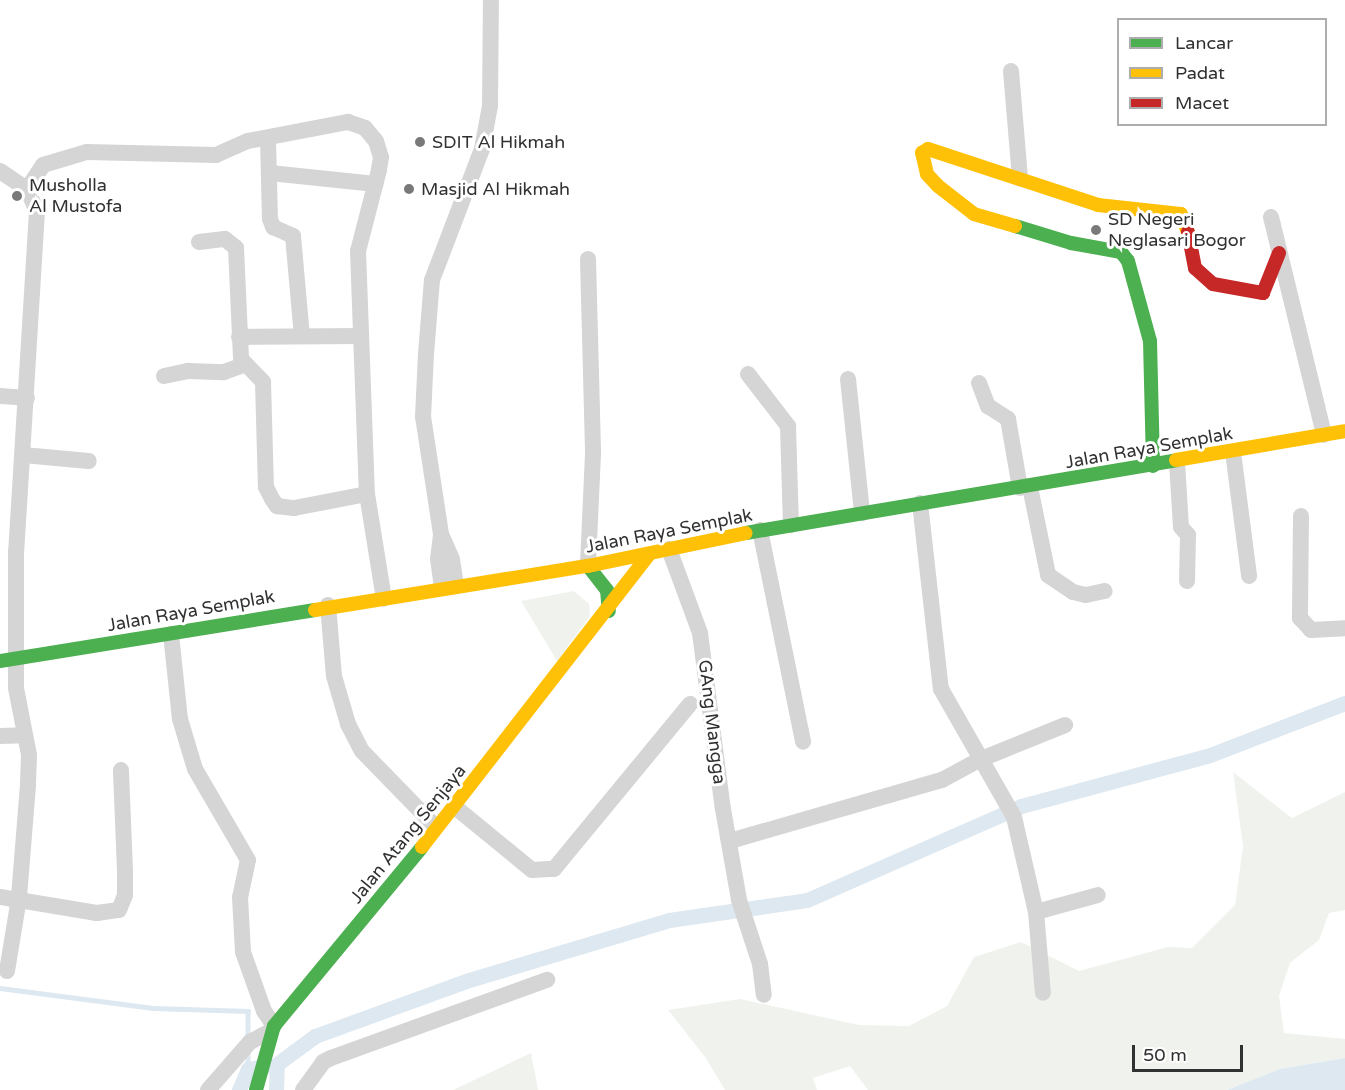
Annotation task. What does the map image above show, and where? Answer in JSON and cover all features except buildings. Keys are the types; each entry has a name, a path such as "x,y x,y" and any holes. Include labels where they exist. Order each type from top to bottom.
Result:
{"main road":[{"path":"1153,466 1150,341 1128,261 1121,252 1071,243 974,214 938,186 927,174 921,156 928,149 1098,205 1180,214 1189,232 1195,267 1213,284 1263,293 1279,254"},
{"name":"Jalan Raya Semplak","path":"7,660 171,634 328,605 384,599 449,586 588,566 791,525 1025,488 1345,431"},
{"name":"Jalan Atang Senjaya","path":"257,1088 264,1053 273,1029 436,827 455,807 609,611 650,554"},
{"path":"588,566 607,590 609,611"}],"street":[{"path":"449,586 452,559 441,534 423,417 432,280 482,149 489,106 491,0"},
{"path":"1011,71 1020,179"},
{"path":"27,189 43,165 87,152 140,150 216,155 248,141 348,122 365,128 380,147 375,184 358,251 367,494 384,599"},
{"path":"268,139 273,227 293,236 302,336"},
{"path":"0,171 27,189 37,211 23,455 8,550 7,660 24,735 28,785 19,898 7,971"},
{"path":"270,173 375,184"},
{"path":"1271,216 1324,435"},
{"path":"199,242 225,239 236,248 239,337 243,365 263,382 267,487 277,506 294,508 367,494"},
{"path":"588,259 593,454 588,566"},
{"path":"239,337 360,336"},
{"path":"164,376 188,371 224,372 243,365"},
{"path":"748,374 788,426 791,525"},
{"path":"848,379 862,513"},
{"path":"979,383 988,406 1008,419 1048,575 1072,592 1086,595 1105,591"},
{"path":"0,396 27,398"},
{"path":"1233,452 1249,576"},
{"path":"23,455 89,461"},
{"path":"1177,462 1180,527 1188,535 1187,581"},
{"path":"920,503 941,689 1009,812 1036,912 1043,993"},
{"path":"1301,516 1300,618 1311,630 1345,628"},
{"path":"760,531 803,742"},
{"name":"GAng Mangga","path":"669,549 700,633 723,809 739,900 760,964 764,995"},
{"path":"328,605 334,676 348,724 362,751 436,827"},
{"path":"171,634 180,718 195,769 248,860 240,897 243,952 264,1011 273,1029 250,1042 208,1090"},
{"path":"455,807 532,870 554,869 690,704"},
{"path":"730,841 942,780 979,760 1065,725"},
{"path":"0,736 24,735"},
{"path":"0,897 19,898 104,914 115,912 122,906 121,770"},
{"path":"1036,912 1098,895"},
{"path":"303,1090 323,1062 331,1058 548,980"}],"shaded area":[{"path":"574,591 589,604 590,616 557,661 521,601"},
{"path":"1233,772 1292,818 1345,792 1345,910 1329,913 1319,940 1290,963 1279,996 1284,1033 1345,1039 1345,1058 1280,1069 1227,1090 868,1090 850,1066 813,1078 817,1090 725,1090 705,1057 668,1010 740,999 859,1025 909,1026 947,1006 974,957 1021,942 1079,971 1168,947 1192,948 1235,905 1243,846"},
{"path":"531,1053 538,1090 453,1090"},
{"path":"1345,1058 1345,1090 1227,1090 1280,1069"}],"waterway":[{"path":"276,1090 277,1064 315,1036 469,980 669,920 807,900 1021,806 1210,755 1345,703"},
{"path":"0,988 153,1008 248,1011 248,1039"},
{"path":"248,1050 248,1069"},
{"path":"239,1090 248,1069 268,1065"}],"traffic: fast":[{"path":"1015,226 1071,243 1121,252 1128,261 1150,341 1153,466"},
{"path":"746,533 1176,460"},
{"path":"588,566 607,590 609,611"},
{"path":"0,661 315,610"},
{"path":"256,1090 274,1026 422,847"}],"traffic: slow":[{"path":"1015,226 974,214 938,186 927,174 922,153 928,149 1098,205 1181,214 1188,232"},
{"path":"1176,460 1345,431"},
{"path":"315,610 588,566 746,533"},
{"path":"422,847 649,554"}],"traffic: jam":[{"path":"1188,232 1195,268 1213,284 1263,293 1279,253"}],"place":[{"name":"SDIT Al Hikmah","path":"420,142"},
{"name":"Masjid Al Hikmah","path":"409,189"},
{"name":"Musholla Al Mustofa","path":"17,196"},
{"name":"SD Negeri Neglasari Bogor","path":"1096,230"}]}
